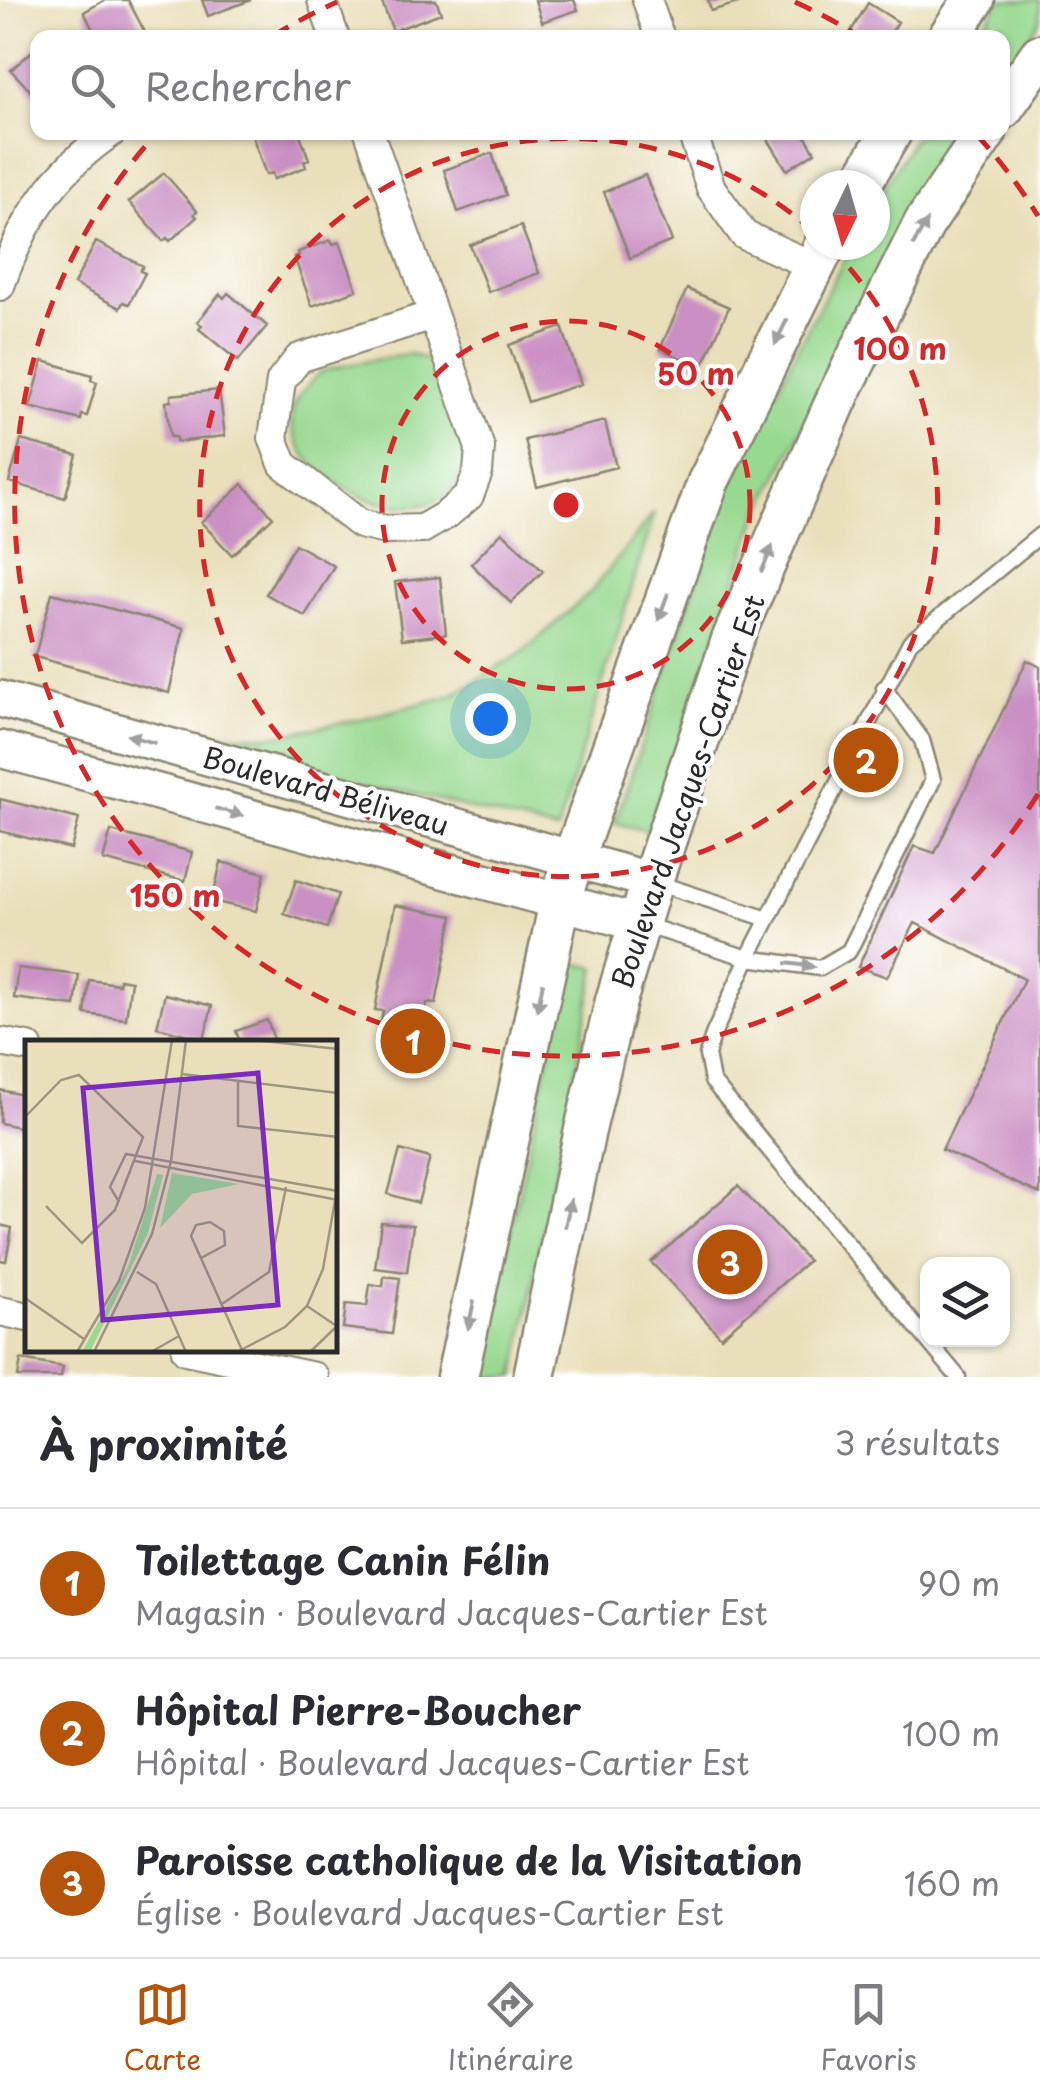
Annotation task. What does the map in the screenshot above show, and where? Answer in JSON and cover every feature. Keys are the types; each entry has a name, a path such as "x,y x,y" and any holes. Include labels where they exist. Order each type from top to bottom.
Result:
{"main road":[{"path":"953,30 974,0"},
{"path":"1010,97 1040,55"},
{"path":"868,170 885,140"},
{"name":"Boulevard Jacques-Cartier Est","path":"534,1377 585,1130 638,923 732,640 840,392 924,224 981,140"},
{"path":"457,1377 572,859 708,482 817,260"}],"street":[{"path":"322,0 328,30"},
{"path":"647,0 657,30"},
{"path":"0,286 40,199 81,154 101,140"},
{"path":"371,140 433,315 480,448 478,472 469,496 422,529 386,530 360,524 284,464 273,438 281,381 299,358 433,315"},
{"path":"695,140 711,188 744,235 800,250"},
{"name":"Boulevard Béliveau","path":"0,699 652,881"},
{"name":"Boulevard Béliveau","path":"0,749 638,923"},
{"path":"0,1042 25,1047"},
{"path":"0,1311 25,1315"},
{"path":"195,1352 314,1377"}],"lane":[{"path":"958,1377 712,1081 707,1056 748,958 910,642 1040,535"},
{"path":"638,923 748,958 820,968 849,951 932,780 922,740 884,688"},
{"path":"652,881 768,919"}],"green space":[{"path":"1000,0 1040,0 1040,20 1010,65 1010,30 981,30"},
{"path":"913,140 962,140 890,259 890,178"},
{"path":"844,260 890,260 865,301 756,521 648,831 615,823 727,491"},
{"path":"410,354 438,363 468,449 455,486 428,504 394,505 357,494 324,474 301,448 292,419 304,390 320,373"},
{"path":"655,512 557,831 171,733 273,736 450,696 522,653 590,593"},
{"path":"569,962 596,968 515,1377 479,1377"}],"building":[{"path":"105,0 128,0 144,30 93,30 84,12"},
{"path":"202,0 251,0 208,16"},
{"path":"381,0 436,0 441,13 393,30"},
{"path":"535,0 574,0 578,10 542,22"},
{"path":"708,0 744,0 745,1 711,11"},
{"path":"868,3 898,22 893,30 852,30"},
{"path":"30,53 30,90 11,70"},
{"path":"254,140 302,140 309,159 304,161 306,167 274,179 272,173 266,175"},
{"path":"768,140 808,140 815,152 787,170"},
{"path":"492,153 506,195 458,212 444,170"},
{"path":"164,173 197,211 197,217 170,241 163,241 129,202"},
{"path":"645,175 672,241 630,258 604,192"},
{"path":"521,226 539,273 488,292 470,245"},
{"path":"331,240 333,244 340,242 357,290 312,306 294,257"},
{"path":"96,242 143,266 140,271 145,273 129,304 123,302 120,308 74,284"},
{"path":"687,289 729,307 702,367 660,349"},
{"path":"228,293 267,326 238,361 199,329 202,325 197,322 220,294 224,298"},
{"path":"562,327 581,384 528,402 509,345"},
{"path":"43,361 92,375 91,380 97,382 87,416 82,415 81,420 30,407"},
{"path":"219,390 225,436 176,442 176,437 170,437 166,402 171,401 171,395"},
{"path":"605,421 616,467 537,487 525,440"},
{"path":"21,440 77,455 65,498 9,482"},
{"path":"243,484 273,517 232,555 201,522"},
{"path":"502,532 543,571 511,603 471,564"},
{"path":"295,544 334,566 305,616 266,594"},
{"path":"440,577 446,634 402,639 395,582"},
{"path":"52,593 184,628 169,693 32,656"},
{"path":"1027,660 1040,667 1040,1194 942,1150 1024,979 915,923 887,977 858,967 914,846 935,853"},
{"path":"0,799 79,819 71,849 0,831"},
{"path":"111,831 192,852 185,881 103,860"},
{"path":"221,862 265,873 256,911 212,901"},
{"path":"296,880 338,894 327,928 284,914"},
{"path":"395,905 453,916 436,1004 427,1003 422,1029 430,1030 425,1058 376,1048 383,1011 375,1010"},
{"path":"18,968 79,975 75,1006 14,998"},
{"path":"119,979 131,981 126,1019 85,1014 89,980 119,984"},
{"path":"165,994 212,1006 204,1039 157,1027"},
{"path":"267,1020 274,1040 239,1040 236,1031"},
{"path":"0,1090 25,1095 25,1128 0,1123"},
{"path":"400,1150 430,1158 418,1203 388,1194"},
{"path":"738,1186 808,1261 721,1337 651,1262"},
{"path":"381,1222 413,1225 407,1272 375,1268"},
{"path":"0,1225 12,1228 6,1261 0,1260"},
{"path":"384,1276 400,1278 392,1334 343,1328 346,1304 367,1306 370,1284 383,1286"},
{"path":"21,1360 63,1367 61,1377 18,1377"}],"place":[{"name":"Hôpital Pierre-Boucher","path":"866,760"},
{"name":"Toilettage Canin Félin","path":"413,1041"},
{"name":"Paroisse catholique de la Visitation","path":"730,1262"}]}
